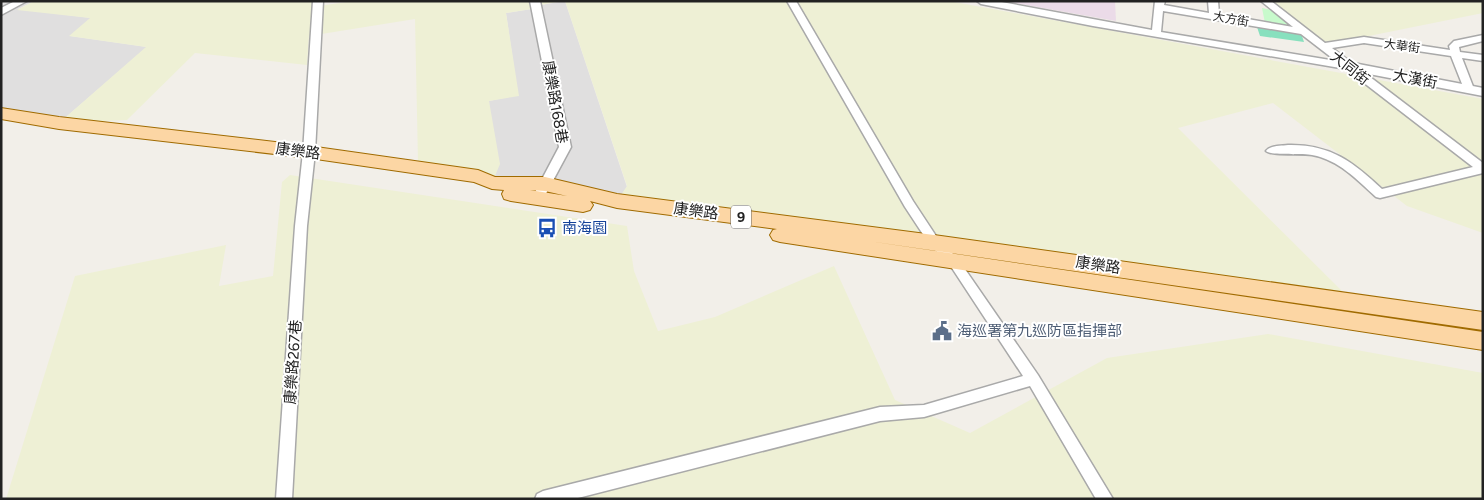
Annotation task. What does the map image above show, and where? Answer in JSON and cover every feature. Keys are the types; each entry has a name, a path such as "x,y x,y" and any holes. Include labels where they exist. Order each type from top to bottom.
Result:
{"main road":[{"name":"康樂路","path":"1,113 59,123 542,191 934,242 1372,314 1483,341"},
{"name":"康樂路","path":"1,122 308,158"},
{"name":"康樂路","path":"542,191 954,262 1372,314 1483,321"}],"street":[{"path":"1,12 23,1"},
{"name":"康樂路267巷","path":"284,499 301,226 308,158 318,1"},
{"name":"康樂路168巷","path":"535,1 566,147 542,191"},
{"path":"791,1 909,204 934,242 954,262 1033,379 1105,499"},
{"path":"981,1 1156,34 1348,66"},
{"path":"1213,1 1214,16"},
{"name":"大同街","path":"1265,1 1483,169"},
{"path":"1156,34 1160,4"},
{"name":"大方街","path":"1160,4 1214,16 1302,31"},
{"path":"1476,90 1455,53 1454,46 1457,43 1483,38"},
{"name":"大華街","path":"1322,46 1364,40 1483,58"},
{"name":"大漢街","path":"1348,66 1476,90"},
{"path":"1272,151 1286,148 1312,150 1347,165 1380,194 1483,169"},
{"path":"543,499 880,414 924,411 1033,379"}],"shaded area":[{"path":"1,1 34,1 18,9 91,18 70,36 147,47 59,123 1,113"},
{"path":"565,1 627,187 617,201 492,183 489,101 518,95 506,13"},
{"path":"1003,1 1115,1 1116,21"}],"green space":[{"path":"34,1 312,1 312,7 353,1 561,1 541,5 538,8 506,13 519,96 489,101 500,164 492,183 418,162 415,19 309,36 307,65 195,53 127,120 59,123 146,47 69,36 90,18 17,10"},
{"path":"565,1 949,1 1483,99 1483,233 1407,206 1273,103 1178,128 1345,294 617,201 627,186"},
{"path":"1269,1 1483,1 1483,13 1324,45"},
{"path":"1262,8 1272,10 1294,28 1265,23"},
{"path":"1257,27 1301,33 1304,42 1260,36"},
{"path":"290,175 627,226 634,271 658,331 715,317 834,266 895,400 970,433 1107,358 1268,334 1483,373 1483,499 6,499 75,276 226,245 219,286 273,276 282,182"}],"place":[{"name":"南海園","path":"547,228"},
{"name":"海巡署第九巡防區指揮部","path":"942,331"}]}
